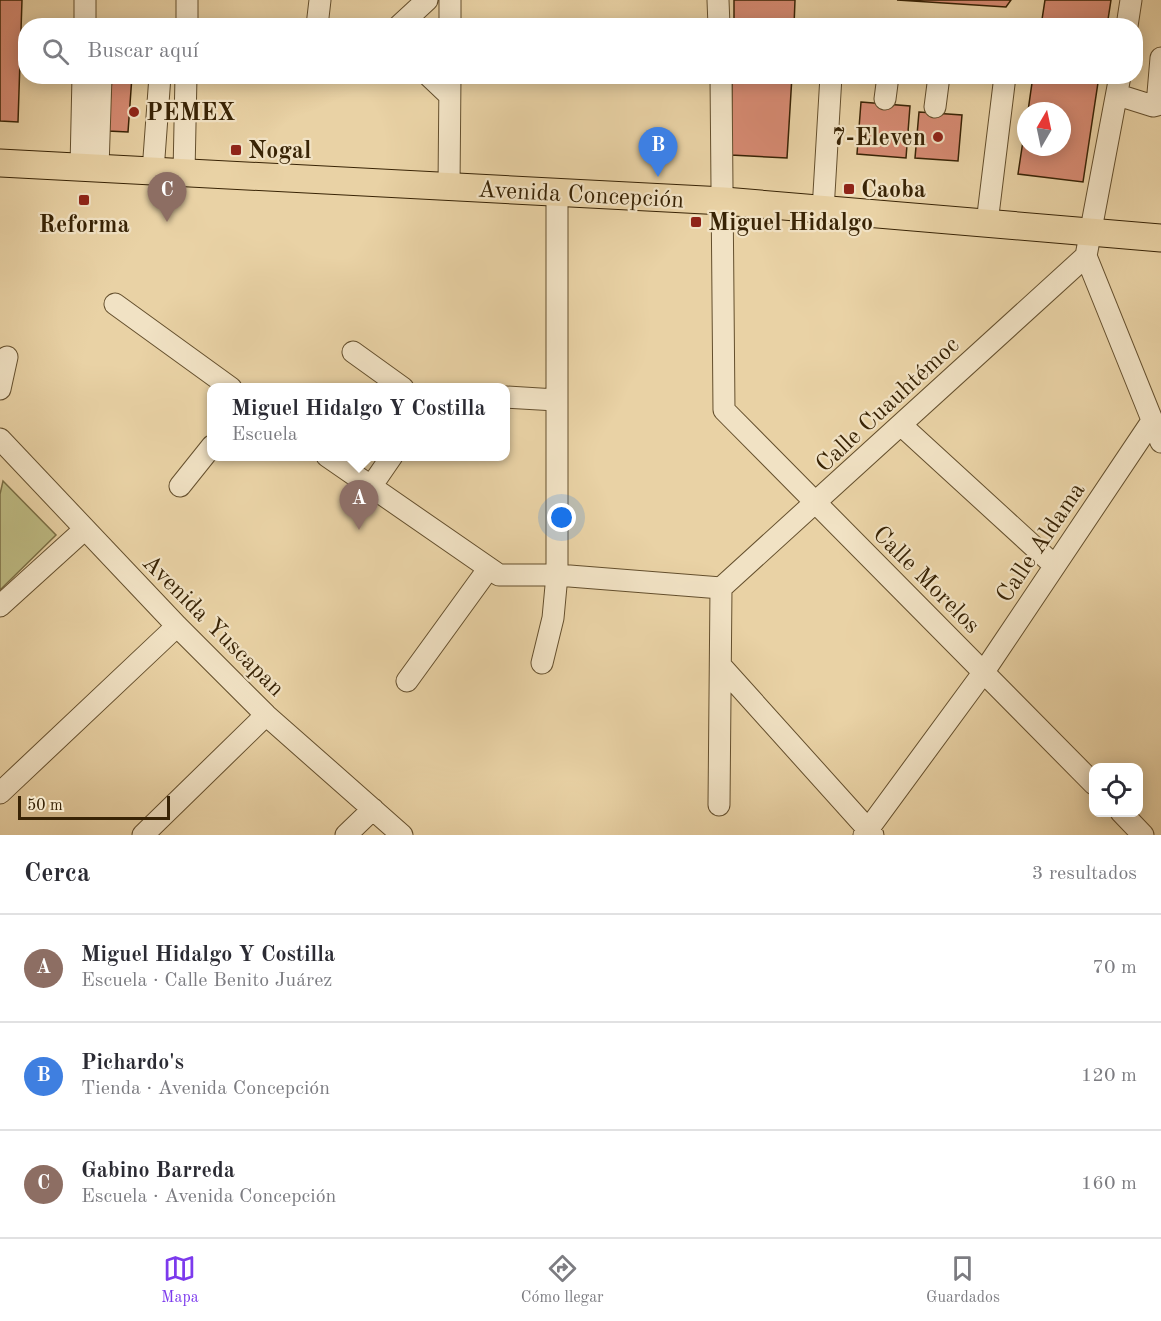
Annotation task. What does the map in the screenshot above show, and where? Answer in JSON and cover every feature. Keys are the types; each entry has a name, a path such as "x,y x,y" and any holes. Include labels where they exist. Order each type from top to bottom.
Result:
{"main road":[{"name":"Avenida Concepción","path":"0,163 724,201 987,223 1089,245 1161,238"}],"street":[{"path":"85,0 85,18"},
{"path":"187,0 187,18"},
{"path":"318,18 320,0"},
{"path":"408,18 427,0"},
{"path":"450,0 450,18"},
{"path":"718,0 719,18"},
{"path":"1128,18 1131,0"},
{"path":"1161,58 1157,105 1153,106 1119,86 1089,245 1161,442"},
{"path":"84,84 90,167"},
{"path":"90,167 99,84"},
{"path":"153,171 159,84"},
{"path":"184,172 186,84"},
{"path":"721,84 724,201"},
{"path":"823,210 831,84"},
{"path":"885,99 887,84"},
{"path":"935,107 938,84"},
{"path":"987,223 1004,84"},
{"path":"449,86 449,187"},
{"path":"542,663 553,618 556,575 557,193"},
{"name":"Calle Morelos","path":"724,201 724,410 1089,779"},
{"name":"Calle Cuauhtémoc","path":"721,588 817,504 1089,245"},
{"path":"115,304 225,383"},
{"path":"352,352 397,383"},
{"path":"0,389 8,357"},
{"path":"510,397 556,400"},
{"name":"Calle Aldama","path":"868,833 983,673 1152,421"},
{"path":"901,425 1055,566"},
{"name":"Avenida Yuscapan","path":"0,439 177,626 266,715 399,834"},
{"path":"180,486 207,453"},
{"path":"334,461 500,575 556,575 721,588 719,805"},
{"path":"370,488 389,461"},
{"path":"0,606 85,529"},
{"path":"407,681 489,568"},
{"path":"0,793 177,626"},
{"path":"721,666 868,833"},
{"path":"143,835 266,715"},
{"path":"346,835 373,809"},
{"path":"1125,817 1143,835"}],"shaded area":[{"path":"3,481 56,535 0,590 0,494"}],"building":[{"path":"0,0 22,0 21,18 18,18 18,122 0,121"},
{"path":"734,0 795,0 794,18 734,18"},
{"path":"897,0 1011,0 1006,7"},
{"path":"1045,0 1111,0 1108,18 1042,18"},
{"path":"111,84 131,84 128,132 108,131"},
{"path":"732,84 792,84 787,158 731,155"},
{"path":"1032,84 1098,84 1083,182 1018,174 1021,156 1071,156 1071,102 1029,102"},
{"path":"861,102 910,106 906,158 857,154"},
{"name":"7-Eleven","path":"919,112 962,115 958,161 915,158"}],"place":[{"name":"PEMEX","path":"134,112"},
{"name":"7-Eleven","path":"938,137"},
{"name":"Nogal","path":"236,150"},
{"name":"Pichardo's","path":"658,177"},
{"name":"Caoba","path":"849,189"},
{"name":"Reforma","path":"84,200"},
{"name":"Gabino Barreda","path":"167,222"},
{"name":"Miguel Hidalgo","path":"696,222"},
{"name":"Miguel Hidalgo Y Costilla","path":"359,530"}]}
